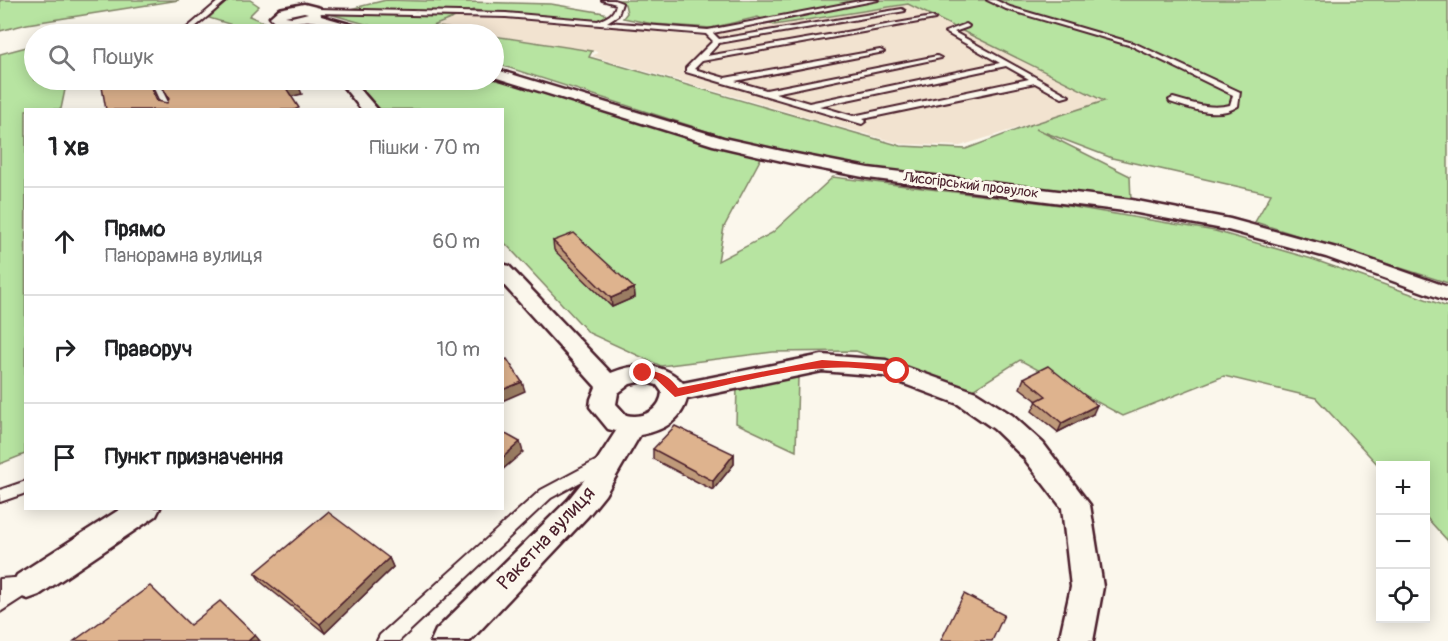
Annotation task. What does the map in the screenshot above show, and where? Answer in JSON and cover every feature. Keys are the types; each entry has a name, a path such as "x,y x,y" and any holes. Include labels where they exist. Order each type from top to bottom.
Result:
{"street":[{"path":"275,0 291,15 318,24"},
{"path":"291,15 304,8 310,23"},
{"name":"Лисогірський провулок","path":"504,76 719,142 791,159 868,173 1132,206 1230,225 1333,253 1448,294"},
{"path":"353,90 368,108"},
{"path":"505,278 610,385"},
{"path":"675,393 822,363 886,368 967,398 1003,422 1033,450 1076,505 1087,587 1076,641"},
{"path":"651,374 666,380 675,393 675,401 665,416 633,426 614,420 607,414 602,399 610,385 625,376 651,374"},
{"name":"Ракетна вулиця","path":"448,641 579,508 633,426"},
{"path":"14,586 143,510"}],"lane":[{"path":"195,24 224,0"},
{"path":"599,23 619,11 619,3 605,0"},
{"path":"310,23 506,15 708,32 874,0"},
{"path":"990,0 1008,8 1134,45 1237,94 1234,106 1223,110 1201,109 1173,99"},
{"path":"902,10 717,41 689,70 857,120 1037,80"},
{"path":"700,59 932,19"},
{"path":"966,26 948,32 1065,96"},
{"path":"708,32 717,41"},
{"path":"725,81 880,52"},
{"path":"765,93 937,58"},
{"path":"808,106 1007,64"},
{"path":"159,90 167,108"},
{"path":"386,641 546,494 614,457"},
{"path":"0,496 24,488"},
{"path":"0,604 14,586"}],"shaded area":[{"path":"908,4 1105,101 960,146 901,144 592,56 599,52 504,37 504,24 441,24 460,16 497,19 511,17 699,36"}],"green space":[{"path":"0,0 179,0 24,24 0,31"},
{"path":"228,0 250,0 259,6 249,16 268,24 229,24 209,18"},
{"path":"386,0 551,4 604,13 614,26 473,10 438,24 365,24 330,14"},
{"path":"612,0 1448,0 1448,283 1255,222 1271,194 1112,158 1036,129 1130,176 1131,201 869,169 741,142 504,66 504,38 592,51 589,57 901,146 966,149 1104,101 908,4 774,25 758,17 711,28 653,24 623,18 627,13 625,4"},
{"path":"24,48 24,90 65,90 61,108 24,108 24,454 0,464 0,54"},
{"path":"504,79 761,158 724,227 718,261 772,233 833,177 1068,206 1215,231 1312,259 1448,307 1448,541 1430,521 1430,461 1376,463 1316,398 1224,376 1123,416 1020,360 968,393 856,351 773,352 661,366 589,333 504,242 504,108 379,108 361,90 504,90"},
{"path":"798,377 796,451 736,423 737,387"}],"building":[{"path":"103,90 152,90 157,101 167,103 169,99 164,90 287,90 299,108 106,108"},
{"path":"574,233 634,288 611,298 553,241"},
{"path":"507,359 522,382 504,389 504,360"},
{"path":"1048,366 1097,405 1062,423 1036,401 1046,396 1024,378"},
{"path":"675,426 734,454 713,481 653,449"},
{"path":"504,433 520,442 504,456"},
{"path":"328,512 389,558 320,624 255,573"},
{"path":"150,586 190,625 220,601 255,635 248,641 74,641"},
{"path":"964,594 1004,615 992,641 941,640"}],"route":[{"path":"643,373 666,380 675,393 822,363 886,368 897,371"}]}
